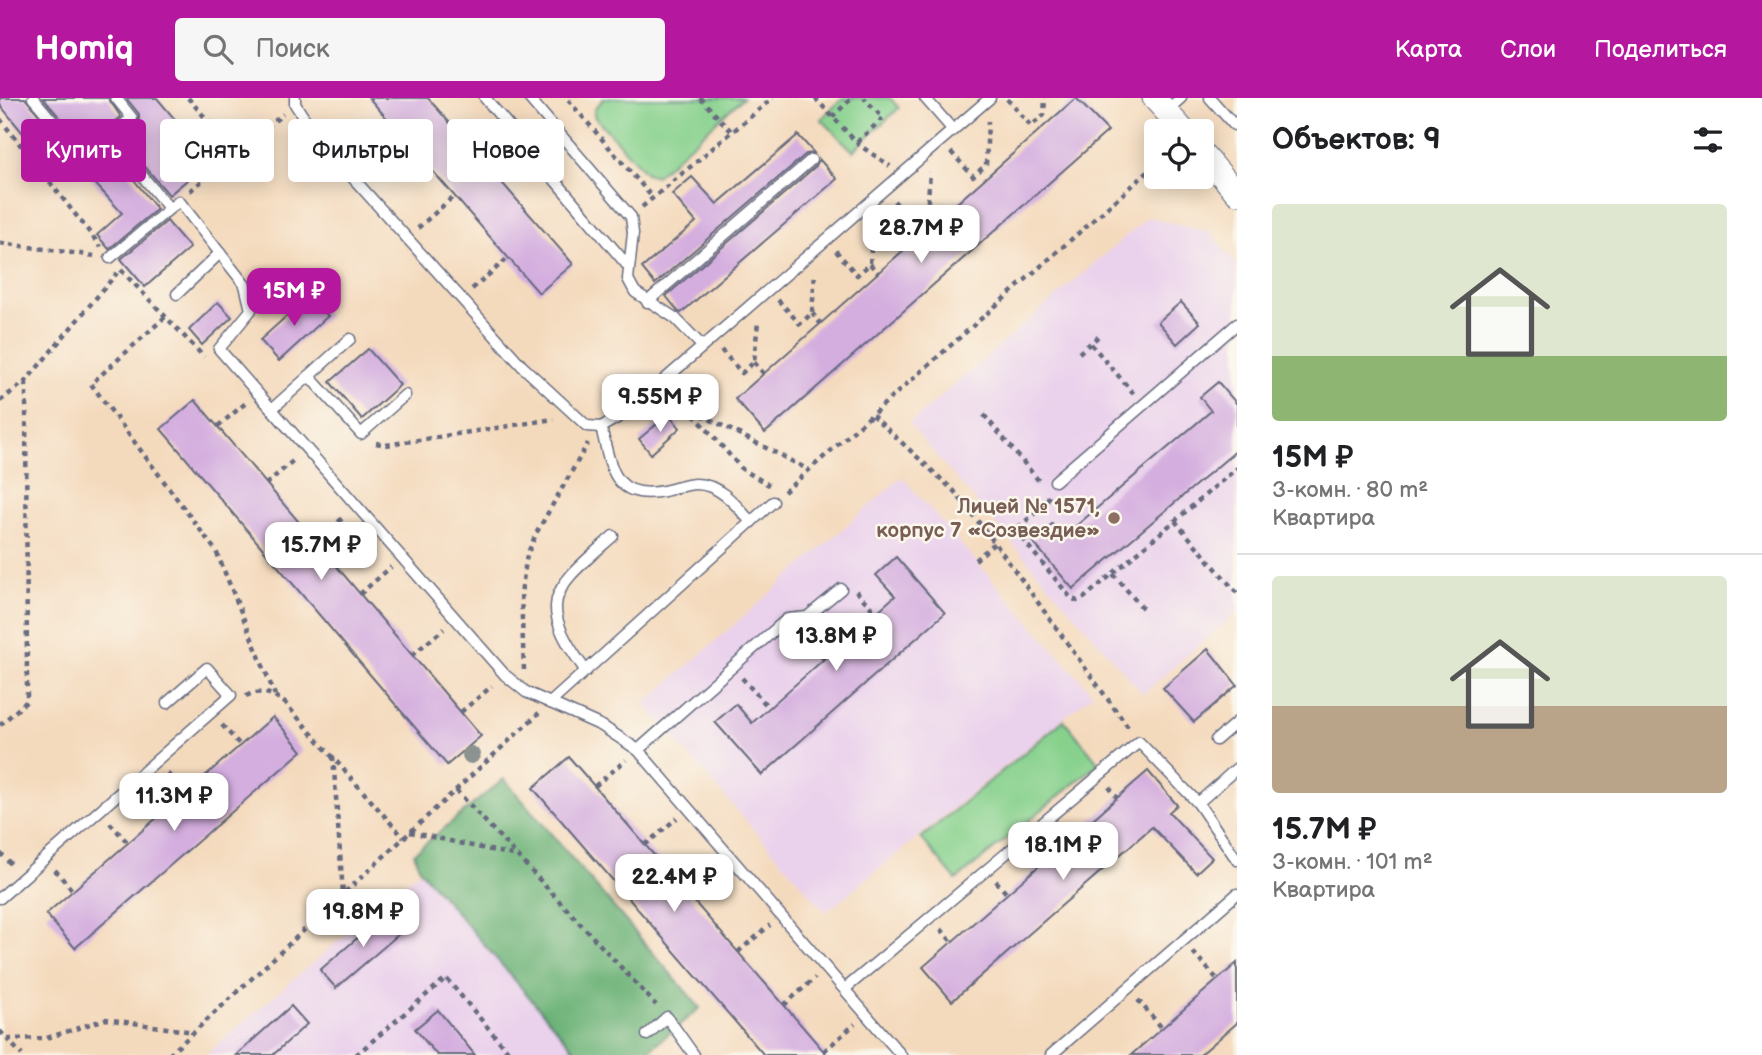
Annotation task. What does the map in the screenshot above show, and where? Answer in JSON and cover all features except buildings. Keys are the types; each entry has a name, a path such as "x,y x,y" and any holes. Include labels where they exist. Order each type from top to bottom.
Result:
{"street":[{"path":"1167,102 1177,119"},
{"path":"1214,167 1237,193"}],"lane":[{"path":"33,98 51,119"},
{"path":"116,98 131,119"},
{"path":"485,98 628,266"},
{"path":"529,98 631,217 633,233 628,279 647,302 675,318 707,343"},
{"path":"925,98 953,130"},
{"path":"357,182 523,367 587,426 601,427 626,413 990,98"},
{"path":"1210,98 1234,125 1237,122"},
{"path":"295,101 306,119"},
{"path":"647,302 811,160"},
{"path":"146,175 220,253 245,285 251,310 219,349 505,675 526,692 602,726 638,750 690,807 901,1055"},
{"path":"110,258 174,205"},
{"path":"177,294 220,253"},
{"path":"1055,481 1237,324"},
{"path":"272,409 350,340"},
{"path":"309,376 361,434 405,395"},
{"path":"601,427 611,466 621,486 643,495 696,484 726,494 751,522"},
{"path":"550,703 774,502"},
{"path":"586,671 568,648 555,618 555,596 567,577 613,536"},
{"path":"638,750 786,619 807,617 841,589"},
{"path":"0,898 230,695 207,668 167,703"},
{"path":"1216,740 1237,722"},
{"path":"846,988 1139,742 1198,803 1237,860"},
{"path":"1198,803 1237,768"},
{"path":"1051,1055 1237,894"},
{"path":"647,1035 667,1017 694,1055"}],"path":[{"path":"188,98 206,119"},
{"path":"700,98 732,132"},
{"path":"631,217 773,98"},
{"path":"815,98 857,142 902,174"},
{"path":"832,117 852,98"},
{"path":"857,142 883,118 864,98"},
{"path":"937,144 973,176 985,165 990,98"},
{"path":"1006,98 1031,126 1044,115"},
{"path":"1045,98 1044,115 1049,122"},
{"path":"568,100 653,198"},
{"path":"273,119 295,101"},
{"path":"0,119 110,258 203,357 219,349"},
{"path":"879,194 914,225 927,214 937,144"},
{"path":"985,165 992,172"},
{"path":"774,502 1144,175"},
{"path":"174,205 200,182"},
{"path":"821,244 857,275 870,264 879,194"},
{"path":"407,237 454,196"},
{"path":"927,214 934,223"},
{"path":"0,243 110,258"},
{"path":"764,293 800,324 812,313 821,244"},
{"path":"461,298 508,258"},
{"path":"870,264 878,273"},
{"path":"0,401 26,381 120,269"},
{"path":"707,343 742,373 754,362 764,293"},
{"path":"812,313 821,324"},
{"path":"165,317 91,384 216,551 275,695 404,838"},
{"path":"1079,354 1100,335"},
{"path":"1091,344 1143,405"},
{"path":"754,362 764,374"},
{"path":"663,380 742,469 761,483 786,491"},
{"path":"0,725 27,701 26,381"},
{"path":"218,426 257,393"},
{"path":"689,409 809,470"},
{"path":"872,415 954,491 995,543 1139,742"},
{"path":"984,415 1050,493"},
{"path":"361,434 370,442 386,445 575,416"},
{"path":"526,692 521,593 527,555 584,450 601,427"},
{"path":"266,484 307,450"},
{"path":"1055,481 1045,505 1015,530 1071,598 1077,601 1113,574 1237,468"},
{"path":"315,541 356,506"},
{"path":"1175,521 1237,593"},
{"path":"975,560 995,543"},
{"path":"360,594 402,557"},
{"path":"1113,574 1145,611"},
{"path":"412,655 456,619"},
{"path":"786,619 824,659"},
{"path":"733,667 769,708"},
{"path":"461,712 505,675"},
{"path":"230,695 246,696 257,691 275,695"},
{"path":"169,1055 550,703"},
{"path":"211,712 240,745"},
{"path":"595,786 638,750"},
{"path":"332,756 344,895"},
{"path":"156,761 185,793"},
{"path":"456,790 667,1017"},
{"path":"645,845 690,807"},
{"path":"99,811 128,843"},
{"path":"410,832 518,856"},
{"path":"45,859 73,891"},
{"path":"694,901 738,864"},
{"path":"738,952 782,915"},
{"path":"1184,941 1218,980"},
{"path":"784,1005 827,968"},
{"path":"356,1055 446,978 511,1055"},
{"path":"1128,989 1162,1028"},
{"path":"824,1051 866,1014"},
{"path":"7,1039 47,1038 106,1018 194,1032"},
{"path":"0,1031 22,1055"}],"shaded area":[{"name":"Лицей № 1571, корпус 7 «Созвездие»","path":"1148,217 1209,232 1237,265 1237,612 1143,694 909,424"},
{"path":"902,477 1093,694 826,912 644,704"},
{"path":"420,870 579,1055 206,1055"}],"green space":[{"path":"604,98 743,98 656,176 646,173 594,116 594,110"},
{"path":"843,98 890,98 899,108 853,151 821,119"},
{"path":"1064,720 1099,763 956,880 921,838"},
{"path":"504,779 700,1008 643,1055 579,1055 420,870 414,853"}],"place":[{"name":"Лицей № 1571, корпус 7 «Созвездие»","path":"1114,518"}]}
